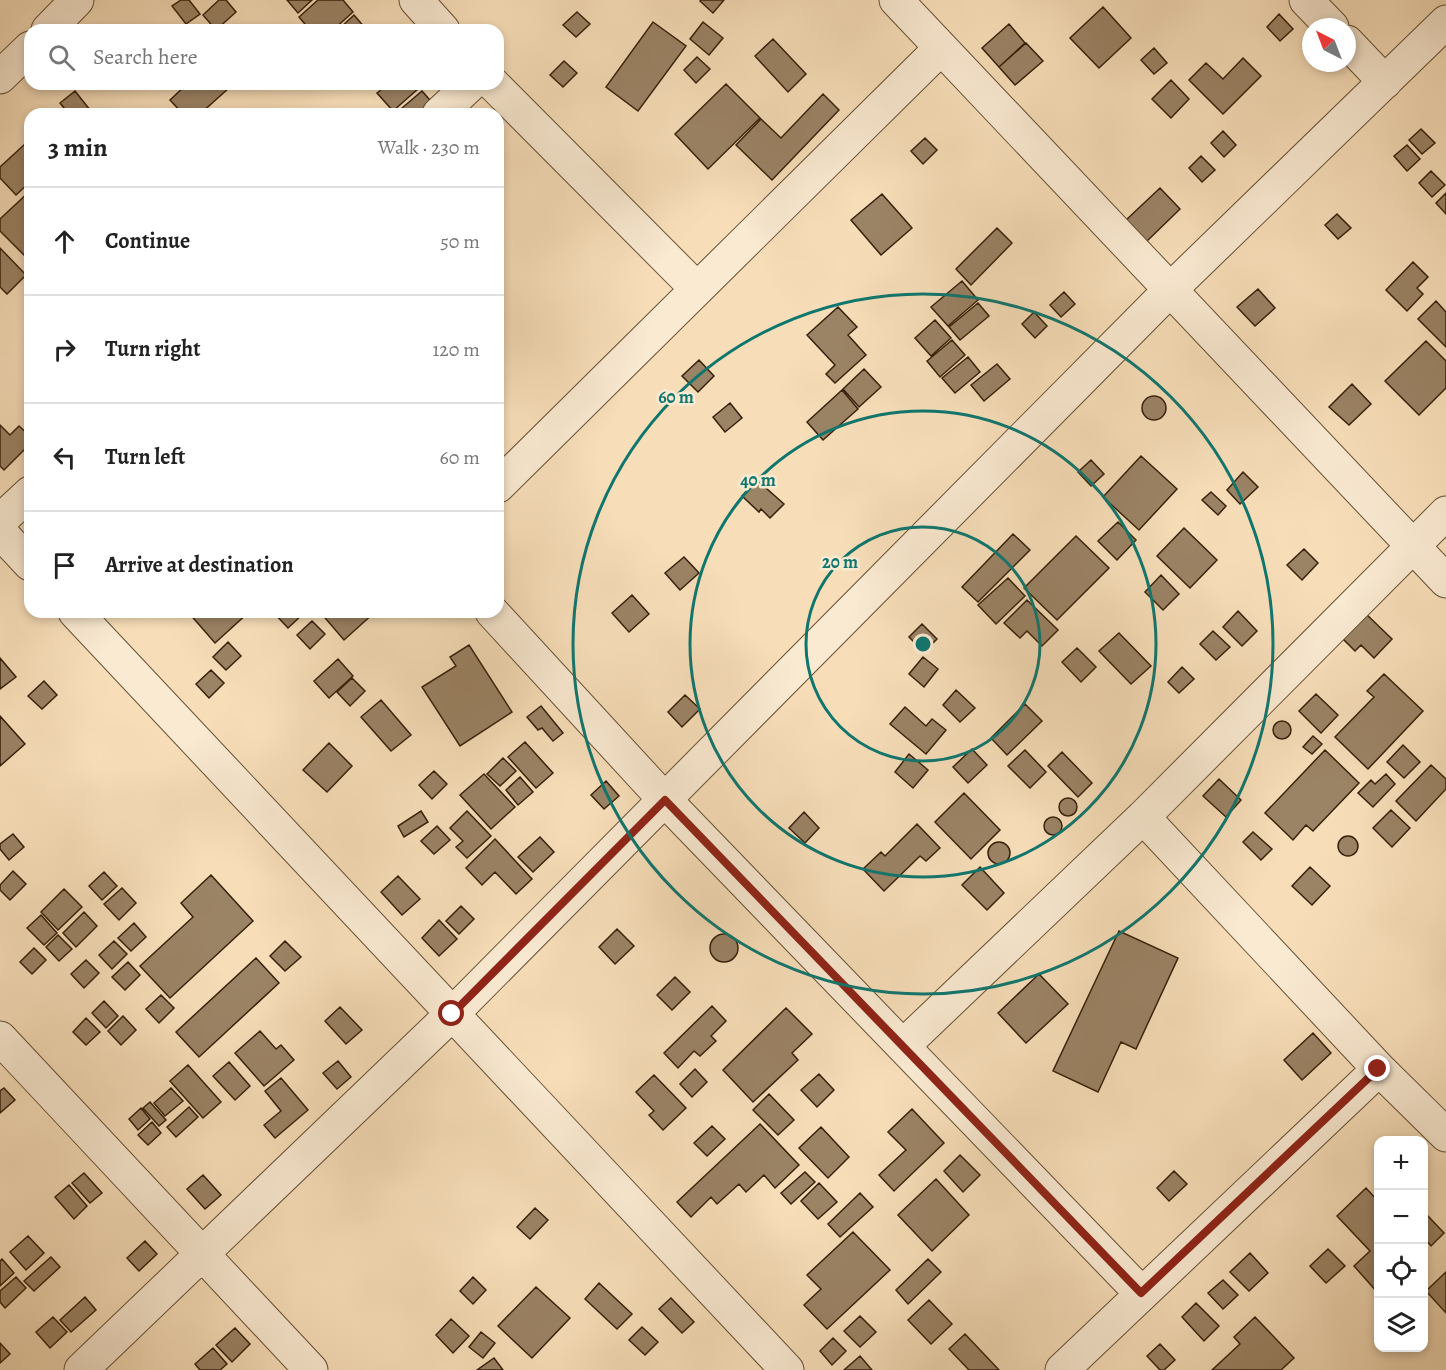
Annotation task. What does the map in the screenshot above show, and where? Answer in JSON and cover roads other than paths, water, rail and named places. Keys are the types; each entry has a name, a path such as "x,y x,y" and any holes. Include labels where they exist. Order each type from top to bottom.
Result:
{"street":[{"path":"54,24 77,0"},
{"path":"416,0 438,24"},
{"path":"896,0 1446,581"},
{"path":"1306,0 1323,18"},
{"path":"81,1370 452,1014 1170,290 1446,22"},
{"path":"504,480 941,48"},
{"path":"1356,51 1385,82"},
{"path":"0,77 24,54"},
{"path":"445,108 465,90"},
{"path":"499,90 697,289"},
{"path":"0,521 24,499"},
{"path":"904,1045 1143,817 1446,513"},
{"path":"0,532 24,558"},
{"path":"81,618 787,1370"},
{"path":"498,618 665,800 1141,1293"},
{"path":"1143,817 1378,1069 1446,1135"},
{"path":"0,1038 311,1370"},
{"path":"1062,1370 1378,1069"}]}
